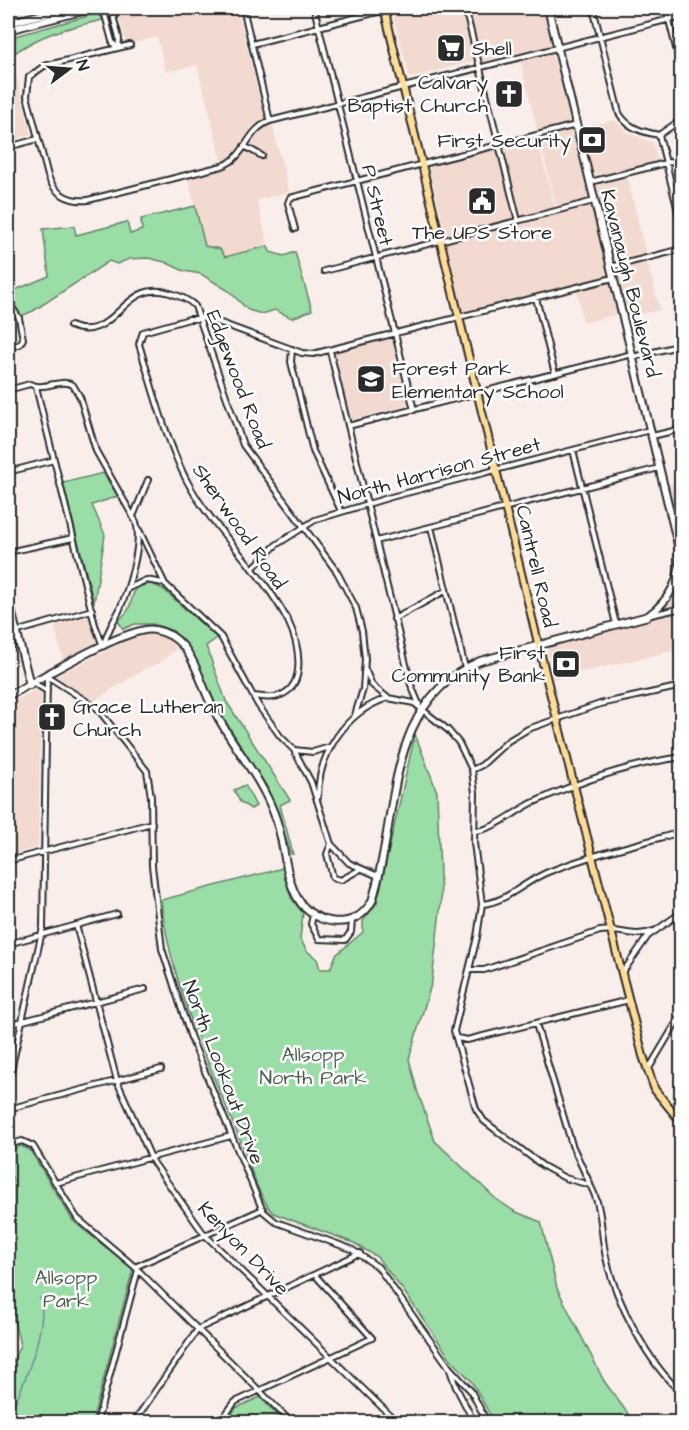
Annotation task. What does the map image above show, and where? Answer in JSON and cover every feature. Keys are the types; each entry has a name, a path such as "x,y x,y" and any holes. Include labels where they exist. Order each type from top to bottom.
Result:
{"main road":[{"name":"Cantrell Road","path":"384,9 538,645 647,1071 661,1099 681,1123"}],"street":[{"path":"47,13 53,8"},
{"path":"8,23 68,8"},
{"path":"8,30 93,8 105,15 112,41 117,48"},
{"path":"115,8 112,15 120,43 117,48"},
{"path":"243,8 270,121"},
{"name":"P Street","path":"314,8 414,410"},
{"path":"252,44 393,8"},
{"path":"465,8 518,221"},
{"name":"Kavanaugh Boulevard","path":"548,8 681,559 672,591 648,616"},
{"path":"593,8 622,118 638,130 659,135 681,119"},
{"path":"666,8 681,72"},
{"path":"130,45 44,66 32,73 26,92 38,139 52,185 64,196 79,200 222,166 235,160 256,127 270,121 681,16"},
{"path":"295,229 288,202 290,198 576,125"},
{"path":"659,135 681,227"},
{"path":"8,147 38,139"},
{"path":"244,146 262,156"},
{"path":"590,182 681,159"},
{"path":"324,271 594,201"},
{"path":"611,267 681,249"},
{"path":"200,318 219,321 309,354 330,351 614,278"},
{"name":"Edgewood Road","path":"70,326 82,329 106,323 135,296 150,290 189,301 200,318 243,445 337,572 353,602 362,631 365,669 355,715"},
{"path":"536,298 555,374"},
{"path":"8,348 22,342 18,318 10,309"},
{"name":"Sherwood Road","path":"200,318 150,329 143,332 139,342 184,477 204,508 287,620 294,637 298,665 295,681 287,692 274,697 254,696"},
{"path":"348,426 681,345"},
{"path":"292,349 291,362 313,451 341,511"},
{"path":"330,351 413,693 422,708"},
{"path":"8,390 28,384 36,387 64,382 71,384 78,391 96,452 133,514 165,584"},
{"path":"36,387 73,538 103,646"},
{"name":"North Harrison Street","path":"252,570 276,545 302,527 341,511 573,450 681,429"},
{"path":"573,450 616,625"},
{"path":"8,472 54,460"},
{"path":"376,541 659,468"},
{"path":"133,514 148,480"},
{"path":"671,515 681,512"},
{"path":"431,527 465,668"},
{"path":"103,646 128,589 139,530"},
{"path":"8,552 73,538"},
{"path":"128,589 135,583 158,580 221,637 275,729 294,750 318,801 331,844 345,860 359,870 378,876"},
{"path":"394,619 445,591"},
{"path":"8,598 32,684 47,691"},
{"path":"8,696 129,633 147,629 168,634 183,647 214,712 267,796 281,834 295,893 313,915 328,921 352,920 369,906 378,876 404,750 412,727 422,708 440,686 465,668 493,657 681,608"},
{"path":"8,634 92,610"},
{"path":"365,669 372,685 388,698"},
{"path":"8,1084 42,934 47,676"},
{"name":"North Lookout Drive","path":"47,676 97,708 142,762 150,780 152,866 162,949 191,1038 263,1209"},
{"path":"472,770 521,732 600,704 681,686"},
{"path":"318,801 320,775 330,746 355,715 370,704 388,698 412,702 454,736 472,770 474,831 482,904 470,970 454,1028 476,1109 482,1119 555,1173 575,1182 590,1185"},
{"path":"294,750 313,752 330,746"},
{"path":"474,831 485,829 531,804 575,787 626,769 681,757"},
{"path":"8,861 152,823"},
{"path":"482,904 494,901 545,873 681,832"},
{"path":"331,844 327,854 333,878 341,880 359,870"},
{"path":"470,970 484,970 611,929 636,936 653,931 681,912"},
{"path":"8,944 117,914"},
{"path":"313,915 312,929 319,939 324,940 347,939 351,933 352,920"},
{"name":"Kenyon Drive","path":"76,925 117,1081 150,1158 204,1234 396,1420"},
{"path":"622,973 653,931"},
{"path":"8,1024 145,989"},
{"path":"456,1038 467,1040 629,1000"},
{"path":"647,1071 681,1013"},
{"path":"536,1024 568,1134 601,1209 605,1252 612,1281 658,1368 681,1393"},
{"path":"8,1109 161,1070"},
{"path":"56,1183 231,1136"},
{"path":"8,1145 19,1141 29,1143 77,1218 137,1268 291,1422"},
{"path":"97,1422 137,1268 204,1234 263,1209 276,1222 360,1253 383,1273 449,1367 471,1391 487,1422"},
{"path":"134,1422 198,1329 360,1253"},
{"path":"220,1422 232,1404 371,1340 372,1337 315,1275"},
{"path":"449,1367 456,1388 474,1422"},
{"path":"387,1422 396,1420"}],"shaded area":[{"path":"125,8 237,8 265,117 252,127 232,157 222,161 197,65 166,72 157,37 127,45 117,10"},
{"path":"418,8 462,8 474,61 410,78 393,16"},
{"path":"465,8 547,8 557,48 480,67"},
{"path":"553,52 589,198 556,206 520,60"},
{"path":"13,63 31,134 8,142 8,64"},
{"path":"615,120 627,132 653,143 658,161 608,174 592,174 580,128"},
{"path":"272,123 289,192 257,200 268,246 225,257 220,249 205,246 188,179 235,166 259,128"},
{"path":"536,135 556,211 594,201 613,278 460,317 441,241 517,221 499,144"},
{"path":"496,148 513,219 446,235 429,169 431,165"},
{"path":"627,175 646,254 619,261 614,258 595,183"},
{"path":"647,261 660,310 628,317 617,273 621,268"},
{"path":"606,283 610,286 617,314 583,323 577,291"},
{"name":"Forest Park Elementary School","path":"392,337 408,406 350,420 333,352"},
{"path":"681,482 681,539 668,485"},
{"path":"681,573 681,649 553,679 547,651 550,646 653,618 670,600"},
{"path":"89,615 96,642 63,660 54,625"},
{"path":"154,633 166,638 177,648 158,664 146,668 94,701 55,679 136,635"},
{"path":"35,690 41,694 38,847 8,856 8,704"}],"green space":[{"path":"99,13 103,20 44,36 12,55 13,63 8,64 8,38"},
{"path":"195,206 205,246 220,249 225,257 268,246 270,252 284,256 295,252 312,310 292,318 275,310 262,314 248,310 229,291 201,274 184,271 165,262 148,258 129,259 117,264 109,261 33,311 21,316 13,305 8,306 8,293 49,276 43,229 74,226 76,235 127,222 130,234 142,230 141,219"},
{"path":"103,473 118,496 92,505 105,535 94,603 63,483"},
{"path":"152,584 163,589 217,638 206,646 226,701 290,800 280,805 293,854 291,854 267,787 217,708 190,649 173,631 153,624 135,624 123,629 118,621 128,610 136,589"},
{"name":"Allsopp North Park","path":"415,734 437,792 441,901 432,981 409,1059 417,1090 435,1141 496,1199 514,1211 541,1222 557,1288 604,1381 634,1422 494,1422 472,1382 450,1358 377,1257 354,1243 273,1213 258,1188 192,1024 182,993 166,932 161,900 283,868 291,898 303,913 300,939 307,951 317,959 320,969 330,969 336,955 363,932 363,921 377,903"},
{"path":"245,785 256,806 251,809 240,802 234,790"},
{"name":"Allsopp Park","path":"21,1146 30,1150 73,1221 133,1269 92,1422 8,1422 8,1373 20,1345 8,1296 8,1185 14,1181 8,1172 8,1150"},
{"path":"260,1397 284,1422 226,1422 236,1408"}],"waterway":[{"path":"8,1416 27,1375 38,1341 42,1310 40,1298"}],"place":[{"name":"Shell","path":"451,48"},
{"name":"Calvary Baptist Church","path":"509,94"},
{"name":"First Security","path":"592,140"},
{"name":"The UPS Store","path":"482,201"},
{"name":"Forest Park Elementary School","path":"371,379"},
{"name":"First Community Bank","path":"566,664"},
{"name":"Grace Lutheran Church","path":"52,717"}]}
